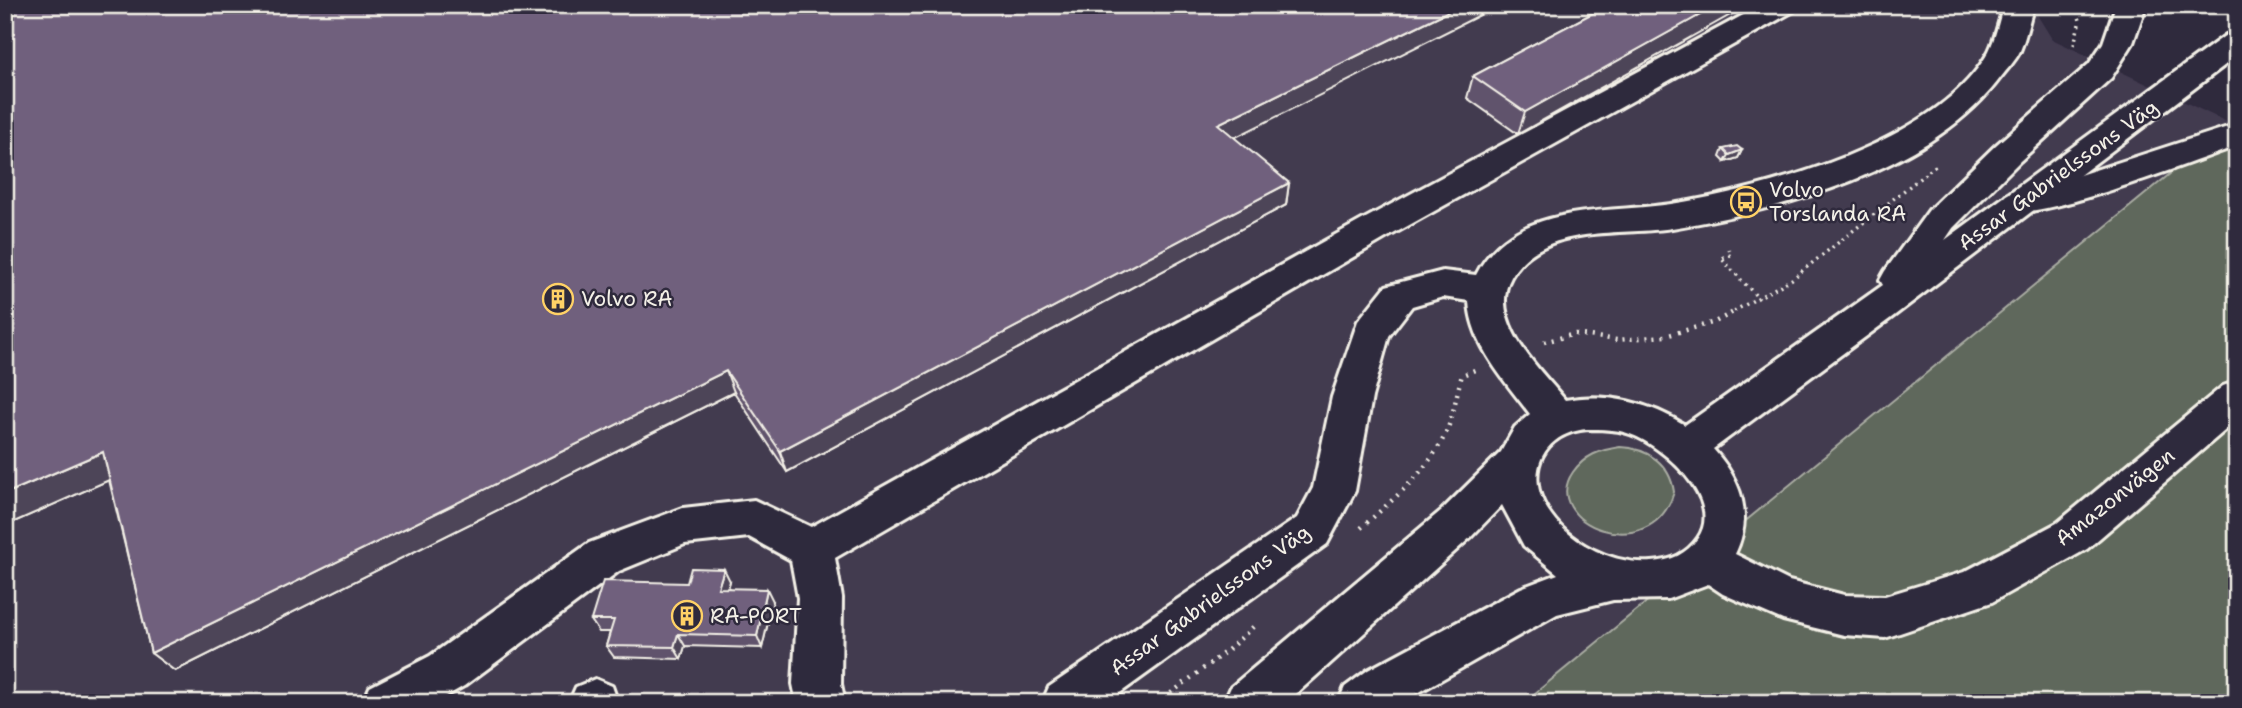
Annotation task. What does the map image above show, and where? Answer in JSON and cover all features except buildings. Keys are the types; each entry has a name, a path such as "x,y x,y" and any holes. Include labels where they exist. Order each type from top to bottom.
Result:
{"main road":[{"path":"811,549 1374,229 1784,5"},
{"path":"1557,418 1494,331 1487,311 1491,277 1506,256 1551,230 1579,224 1668,216 1746,202 1821,180 1885,152 1944,117 1989,77 2006,50 2017,23 2019,5"},
{"name":"Assar Gabrielssons Väg","path":"1878,308 1941,219 2008,153 2100,71 2118,43 2132,5"},
{"name":"Assar Gabrielssons Väg","path":"1685,447 1878,308 2237,41"},
{"path":"2018,203 2064,192 2237,135"},
{"name":"Assar Gabrielssons Väg","path":"1066,703 1312,531 1334,491 1352,397 1371,331 1399,296 1443,284 1490,290"},
{"name":"Amazonvägen","path":"1708,560 1739,580 1783,600 1844,615 1885,617 1976,588 2072,536 2237,397"},
{"path":"1248,703 1457,523 1518,462 1529,440 1557,418 1590,414 1623,416 1656,428 1685,447 1702,464 1722,504 1724,525 1719,543 1708,560 1679,577 1641,582 1621,579 1575,562 1540,533 1527,515 1516,479 1518,462"},
{"path":"387,703 447,671 604,557 683,526 754,518 811,549"},
{"path":"811,549 820,598 817,684 821,703"},
{"path":"1363,703 1385,686 1546,598 1621,579"}],"path":[{"path":"2067,54 2079,34 2080,20 2076,5"},
{"path":"1358,531 1408,485 1439,446 1462,375 1510,355 1575,334 1617,340 1665,336 1715,322 1792,279 1945,158"},
{"path":"1729,249 1731,255 1721,258 1759,299"},
{"path":"1158,703 1229,649 1259,621"}],"shaded area":[{"path":"5,5 2031,5 2052,39 2231,124 1523,703 5,703"}],"green space":[{"path":"2231,124 2237,125 2237,703 1523,703"},
{"path":"1620,447 1640,451 1656,459 1668,473 1674,492 1662,515 1644,528 1623,533 1602,530 1584,521 1571,507 1566,490 1573,472 1588,457"}],"place":[{"name":"Volvo Torslanda RA","path":"1746,202"},
{"name":"Volvo RA","path":"558,299"},
{"name":"RA-PORT","path":"687,616"}]}
